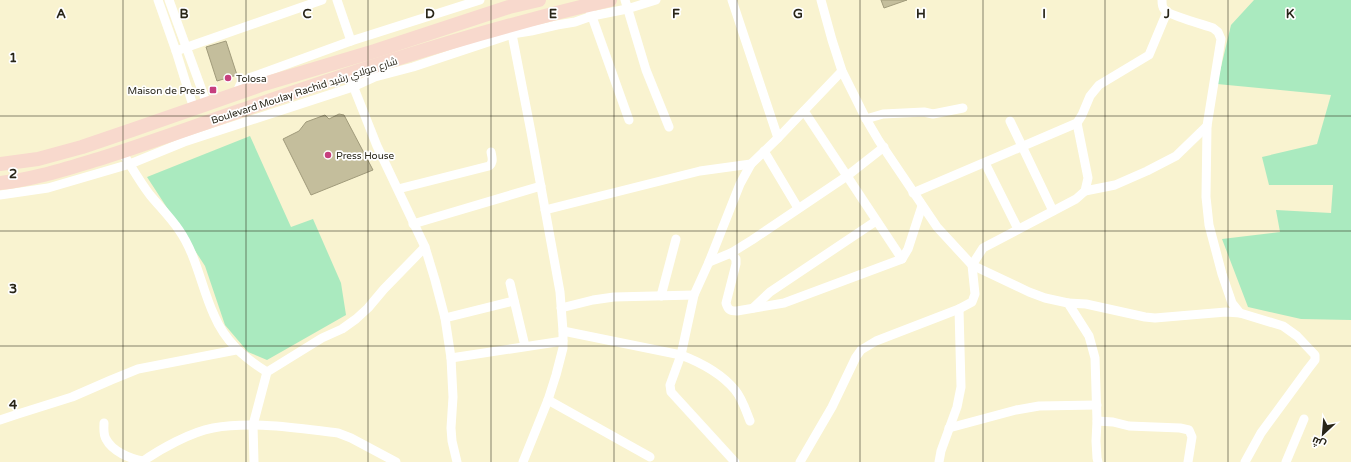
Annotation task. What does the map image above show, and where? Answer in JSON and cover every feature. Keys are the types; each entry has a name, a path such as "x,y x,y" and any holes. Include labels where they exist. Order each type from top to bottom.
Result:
{"main road":[{"name":"Boulevard Moulay Rachid شارع مولاي رشيد","path":"0,164 38,159 82,147 264,84 375,51 509,7 538,0"},
{"name":"Boulevard Moulay Rachid شارع مولاي رشيد","path":"0,183 52,174 122,152 348,73 511,30 590,11 610,0"}],"street":[{"path":"158,0 176,51 200,107"},
{"path":"169,0 186,47 200,107"},
{"path":"176,51 322,0"},
{"path":"337,0 351,40"},
{"path":"236,94 240,85 249,78 351,40 480,0"},
{"path":"629,120 590,11 656,0"},
{"path":"732,0 778,138"},
{"path":"821,0 842,71 866,119 913,193 937,227 972,265 1045,298 1068,303 1086,304 1145,317 1155,318 1226,312 1240,313 1287,328 1314,352 1316,357 1261,433 1245,462"},
{"path":"1162,0 1162,7 1167,12 1213,28 1218,32 1221,39 1207,126 1206,197 1209,225 1222,274 1232,303 1240,313"},
{"path":"626,4 646,70 668,127"},
{"path":"913,193 1077,123 1090,96 1099,85 1149,55 1167,12"},
{"path":"0,195 53,187 130,164 184,142 353,87 375,77 420,64 511,30 560,292 563,330 563,348 556,375 524,462"},
{"path":"734,462 671,392 670,385 681,355 694,295 709,262 740,184 751,164 842,71"},
{"path":"348,73 377,146 425,247 445,318 451,358 453,397 451,428 452,441 457,462"},
{"path":"866,119 884,114 924,112 933,114 963,108"},
{"path":"804,111 902,259"},
{"path":"1010,121 1053,211"},
{"path":"1077,123 1088,178 1085,191"},
{"path":"800,462 832,407 856,357 861,350 876,340 972,302 974,294 972,265 983,248 1076,199 1085,191 1115,185 1176,156 1207,126"},
{"path":"709,262 731,253 752,240 847,176 884,147"},
{"path":"764,151 798,208"},
{"path":"122,152 149,193 180,231 194,259 214,315 224,333 236,350 250,362 267,372"},
{"path":"398,189 489,166 492,164 490,152"},
{"path":"985,163 1018,229"},
{"path":"545,210 700,171 751,164"},
{"path":"413,224 541,186"},
{"path":"731,253 736,259 736,264 726,303 727,308 731,311 784,303 817,292 884,264 902,259 908,249 922,206"},
{"path":"753,308 770,292 876,221"},
{"path":"661,296 676,239"},
{"path":"254,462 253,425 267,372 322,338 342,329 356,319 425,247"},
{"path":"510,282 525,346"},
{"path":"561,308 593,300 614,297 694,295"},
{"path":"445,318 514,301"},
{"path":"1068,303 1089,336 1095,358 1097,404 1096,441 1098,462"},
{"path":"939,462 957,407 961,387 959,308"},
{"path":"563,330 681,355 700,363 718,373 736,391 750,421"},
{"path":"451,358 563,341"},
{"path":"0,420 72,397 138,369 236,350"},
{"path":"548,400 650,457"},
{"path":"949,428 1016,410 1038,406 1097,404"},
{"path":"1286,462 1304,419"},
{"path":"1097,422 1113,422 1129,426 1180,428 1189,430 1192,436 1188,462"},
{"path":"104,423 106,440 115,449 132,459 142,462 189,436 213,428 253,425 338,433 358,441 396,462"}],"green space":[{"path":"1254,0 1351,0 1351,320 1301,319 1248,307 1222,239 1280,232 1276,210 1331,213 1333,185 1269,185 1262,157 1317,144 1331,95 1217,84 1231,25"},
{"path":"250,136 291,227 313,219 341,283 346,315 267,360 248,352 225,325 205,266 147,177"}],"building":[{"path":"881,0 907,0 884,8"},
{"path":"226,41 237,75 217,81 206,47"},
{"name":"Press House","path":"339,114 344,115 373,170 311,195 283,139 299,131 306,122 325,115 329,119"}],"place":[{"name":"Tolosa","path":"228,78"},
{"name":"Maison de Press","path":"213,90"},
{"name":"Press House","path":"328,155"}]}
